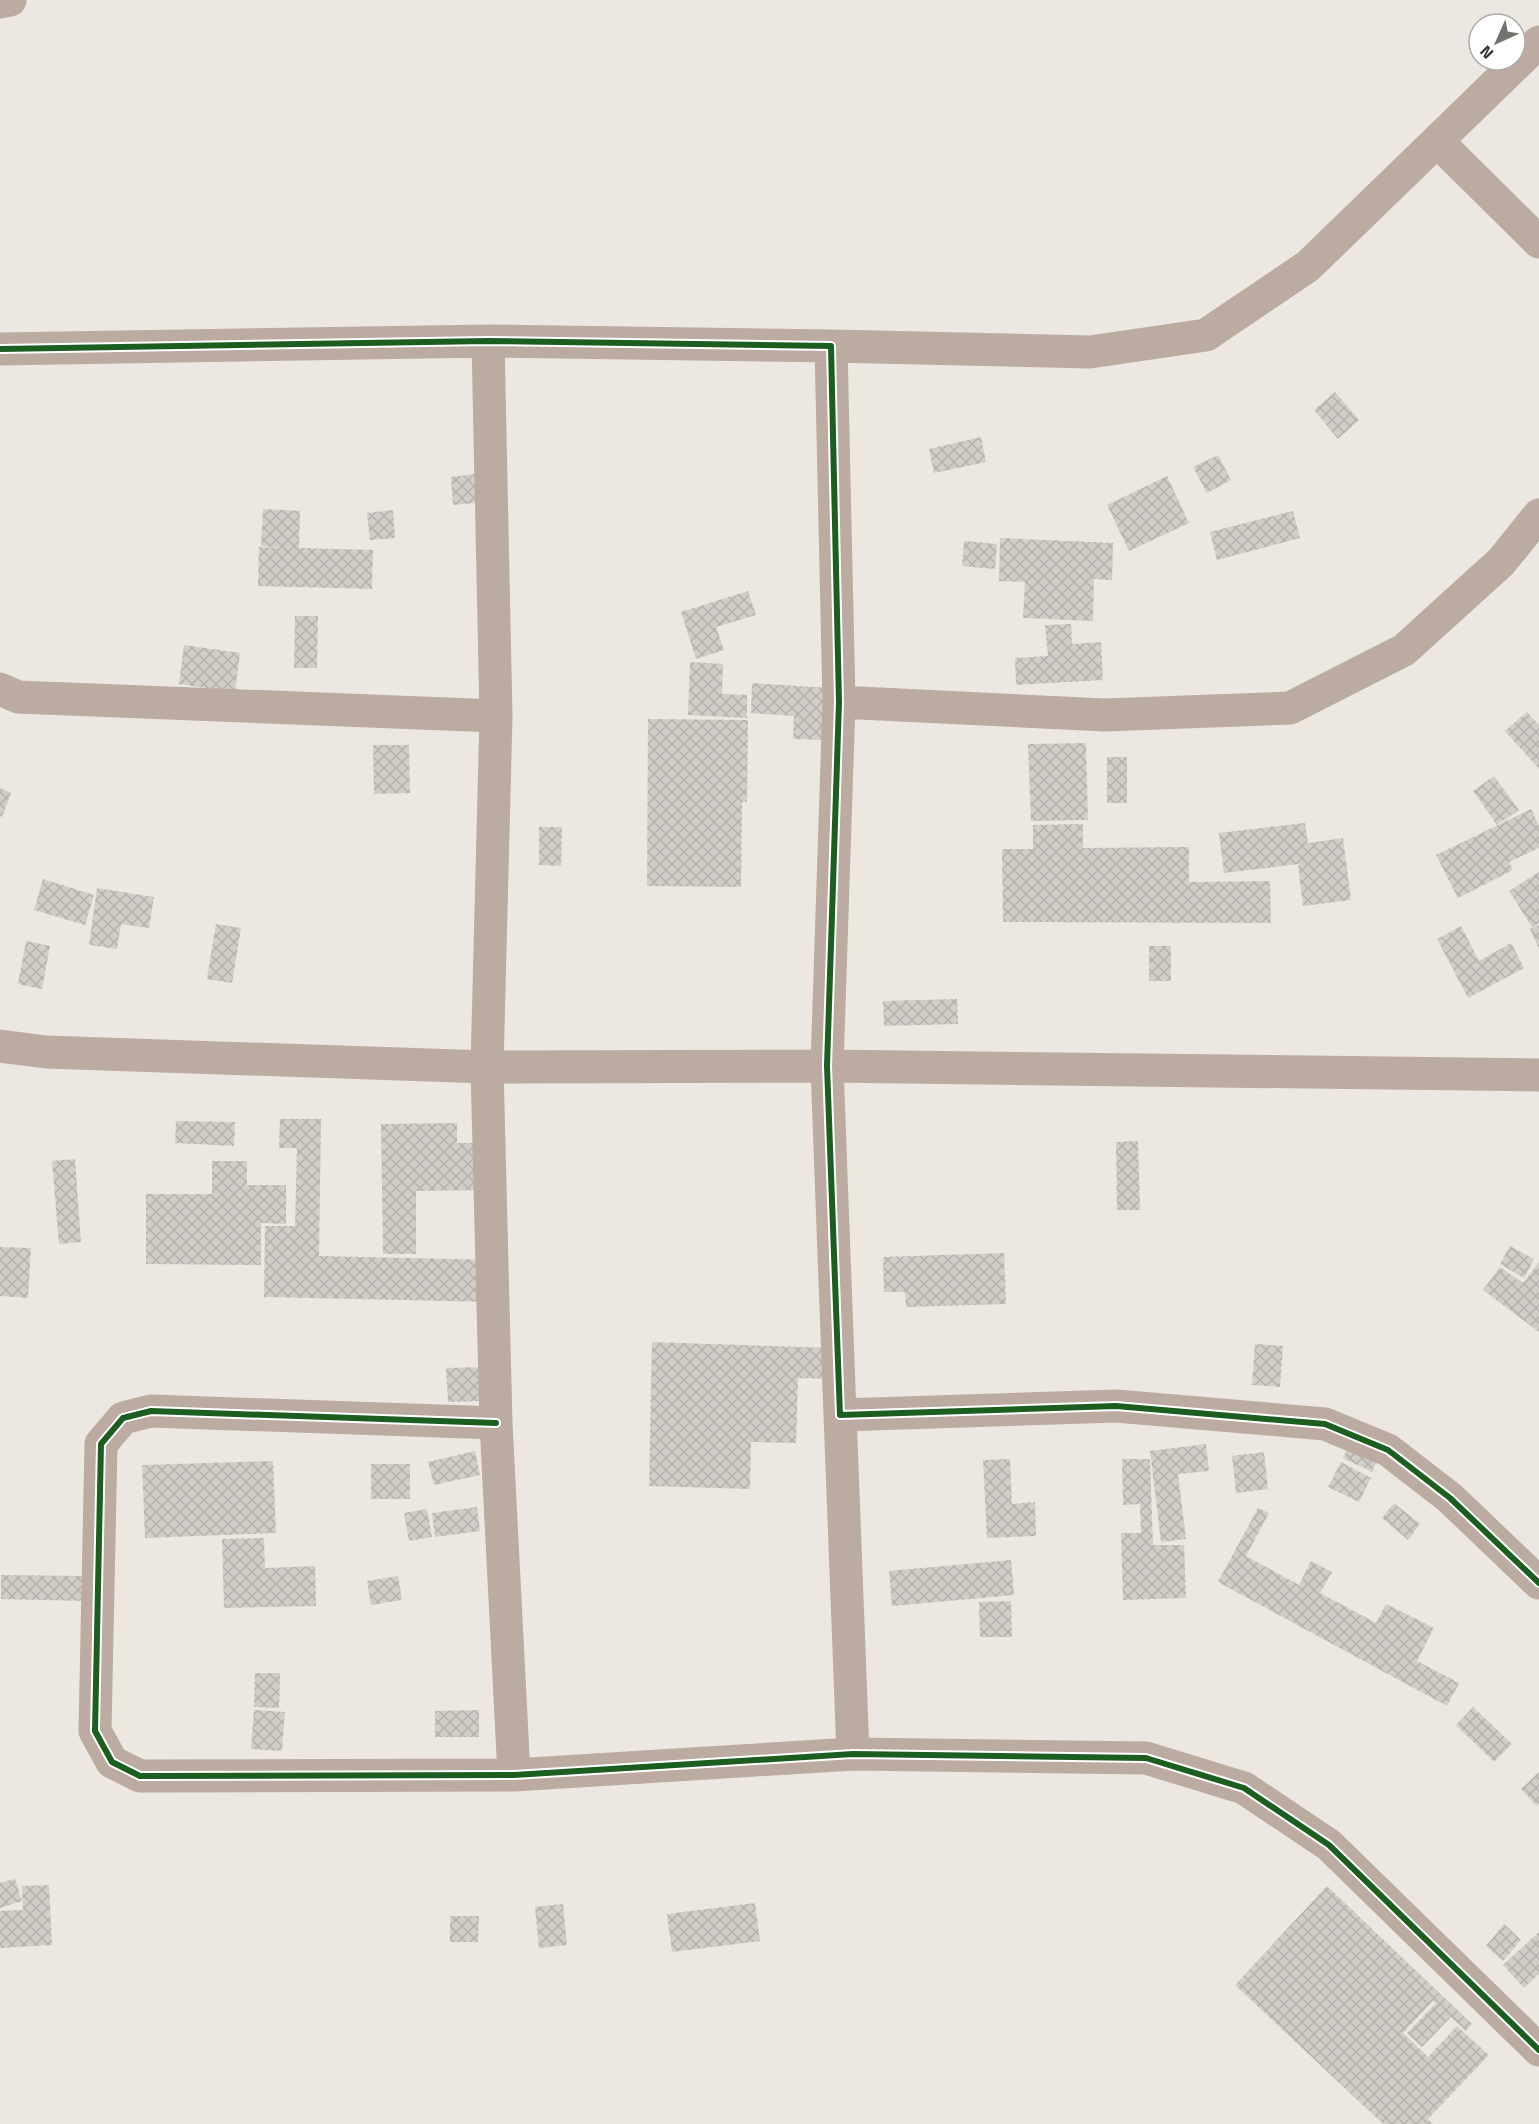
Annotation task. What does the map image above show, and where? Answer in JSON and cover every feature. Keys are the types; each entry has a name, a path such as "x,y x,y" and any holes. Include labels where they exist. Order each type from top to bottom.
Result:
{"street":[{"path":"0,2 10,0"},
{"path":"0,349 488,341 1090,352 1206,335 1308,266 1539,42"},
{"path":"1437,141 1539,242"},
{"path":"488,341 496,716 487,1067 496,1423 514,1775"},
{"path":"831,346 840,702 827,1066 853,1754"},
{"path":"840,702 1105,715 1290,708 1404,650 1501,562 1539,515"},
{"path":"0,689 18,697 496,716"},
{"path":"0,1046 46,1052 487,1067 827,1066 1539,1075"},
{"path":"840,1415 1116,1406 1325,1424 1388,1450 1450,1498 1539,1583"},
{"path":"496,1423 151,1411 123,1418 101,1444 94,1731 112,1762 140,1776 514,1775 853,1754 1146,1758 1244,1788 1329,1845 1539,2050"}],"building":[{"path":"1335,392 1359,420 1338,439 1314,410"},
{"path":"981,437 986,462 934,473 929,449"},
{"path":"1218,455 1231,480 1207,493 1193,467"},
{"path":"482,473 485,502 453,505 451,477"},
{"path":"1167,476 1189,523 1129,551 1107,505"},
{"path":"263,509 300,511 299,548 373,550 372,589 258,586 259,547 282,548 261,546"},
{"path":"393,510 395,538 370,540 367,513"},
{"path":"1293,511 1300,538 1217,560 1210,532"},
{"path":"1000,538 1113,543 1112,580 1094,579 1093,621 1023,618 1025,582 999,581"},
{"path":"964,541 997,544 995,569 962,566"},
{"path":"748,591 756,615 716,627 724,650 696,659 681,612"},
{"path":"295,616 318,616 317,668 294,668"},
{"path":"1071,624 1072,644 1101,642 1103,680 1016,685 1015,658 1048,656 1045,625"},
{"path":"184,645 240,653 235,692 179,684"},
{"path":"690,662 723,664 722,694 747,695 747,718 688,715"},
{"path":"752,683 830,688 827,740 793,739 794,716 751,713"},
{"path":"1527,712 1539,725 1539,769 1505,731"},
{"path":"648,719 748,720 747,802 742,802 741,887 647,886"},
{"path":"1086,743 1088,820 1031,821 1028,744"},
{"path":"373,745 409,745 410,793 374,794"},
{"path":"1107,757 1127,757 1127,803 1107,803"},
{"path":"1494,776 1519,810 1497,825 1473,791"},
{"path":"0,788 11,793 2,817 0,816"},
{"path":"1531,809 1539,826 1539,848 1509,862 1513,870 1458,898 1436,855"},
{"path":"1305,823 1308,843 1343,838 1351,900 1303,906 1298,864 1224,873 1219,833"},
{"path":"1083,824 1083,848 1189,847 1189,882 1270,881 1271,923 1003,922 1002,849 1033,849 1033,825"},
{"path":"539,827 562,827 561,866 539,865"},
{"path":"1539,872 1539,923 1532,927 1509,891"},
{"path":"43,879 94,895 85,925 34,910"},
{"path":"97,888 154,897 149,928 121,924 117,949 89,945"},
{"path":"216,924 241,928 232,983 207,979"},
{"path":"1539,925 1539,949 1530,929"},
{"path":"1461,926 1479,961 1511,943 1524,968 1468,998 1437,939"},
{"path":"26,941 50,946 42,989 18,984"},
{"path":"1149,946 1171,946 1171,981 1149,981"},
{"path":"957,999 958,1024 884,1026 883,1001"},
{"path":"280,1119 321,1119 319,1256 494,1260 493,1302 264,1297 265,1226 295,1226 297,1148 279,1148"},
{"path":"176,1121 235,1122 234,1146 175,1143"},
{"path":"457,1123 457,1143 489,1143 489,1190 416,1191 416,1254 383,1254 381,1124"},
{"path":"1138,1141 1140,1210 1117,1210 1116,1142"},
{"path":"75,1159 81,1242 59,1244 52,1161"},
{"path":"212,1161 247,1161 247,1185 286,1185 286,1224 261,1223 261,1265 146,1264 146,1194 212,1194"},
{"path":"1510,1246 1534,1259 1524,1278 1500,1264"},
{"path":"0,1247 31,1248 28,1298 0,1296"},
{"path":"1004,1253 1006,1304 906,1307 905,1292 884,1292 883,1257"},
{"path":"1539,1262 1539,1332 1483,1290 1500,1267 1523,1283"},
{"path":"652,1342 833,1348 832,1379 798,1378 796,1443 751,1442 750,1489 649,1486"},
{"path":"1255,1344 1283,1346 1280,1387 1252,1385"},
{"path":"483,1367 485,1401 448,1402 446,1368"},
{"path":"1350,1443 1379,1457 1372,1472 1343,1458"},
{"path":"1206,1444 1209,1471 1178,1474 1186,1539 1161,1542 1150,1451"},
{"path":"475,1451 480,1475 434,1485 428,1462"},
{"path":"1264,1452 1268,1489 1236,1493 1232,1456"},
{"path":"1010,1459 1012,1504 1035,1502 1036,1536 987,1538 983,1460"},
{"path":"1122,1459 1150,1459 1153,1545 1184,1545 1186,1598 1123,1600 1121,1533 1141,1533 1140,1504 1123,1505"},
{"path":"273,1461 276,1533 145,1538 142,1465"},
{"path":"1341,1462 1371,1478 1359,1502 1328,1487"},
{"path":"371,1464 410,1464 410,1499 371,1499"},
{"path":"1394,1503 1420,1524 1408,1540 1382,1518"},
{"path":"477,1507 480,1531 435,1537 432,1513"},
{"path":"1258,1508 1269,1513 1246,1556 1299,1585 1311,1561 1332,1572 1320,1593 1376,1623 1386,1604 1434,1628 1417,1661 1459,1683 1447,1706 1218,1582"},
{"path":"427,1509 432,1537 409,1541 404,1513"},
{"path":"264,1538 265,1568 315,1566 316,1606 224,1608 222,1539"},
{"path":"1011,1560 1014,1595 892,1606 889,1571"},
{"path":"1,1575 88,1576 88,1601 1,1599"},
{"path":"398,1576 402,1600 371,1605 367,1581"},
{"path":"1011,1601 1012,1637 980,1637 979,1602"},
{"path":"255,1673 280,1673 279,1708 254,1707"},
{"path":"1473,1707 1512,1744 1494,1762 1456,1725"},
{"path":"254,1710 285,1712 282,1751 251,1749"},
{"path":"479,1710 479,1737 435,1737 435,1711"},
{"path":"1539,1772 1539,1804 1537,1806 1521,1789"},
{"path":"15,1879 22,1901 0,1908 0,1883"},
{"path":"49,1885 52,1945 0,1948 0,1911 23,1910 22,1886"},
{"path":"1327,1886 1472,2024 1466,2031 1451,2017 1422,2047 1407,2033 1436,2003 1433,2001 1403,2033 1428,2057 1457,2026 1489,2055 1428,2119 1433,2124 1383,2124 1235,1985"},
{"path":"755,1903 760,1941 672,1952 667,1914"},
{"path":"563,1904 567,1945 539,1948 535,1907"},
{"path":"450,1916 479,1916 478,1942 450,1942"},
{"path":"1504,1924 1521,1940 1503,1961 1486,1946"},
{"path":"1539,1932 1539,1974 1524,1988 1503,1965"}],"cycle path":[{"path":"0,349 488,341 831,346 839,702 827,1066 840,1415 1116,1406 1325,1424 1388,1450 1450,1498 1539,1583"},
{"path":"496,1423 151,1411 123,1418 101,1444 95,1731 112,1762 140,1776 514,1775 853,1754 1146,1758 1244,1788 1329,1845 1539,2050"}]}
